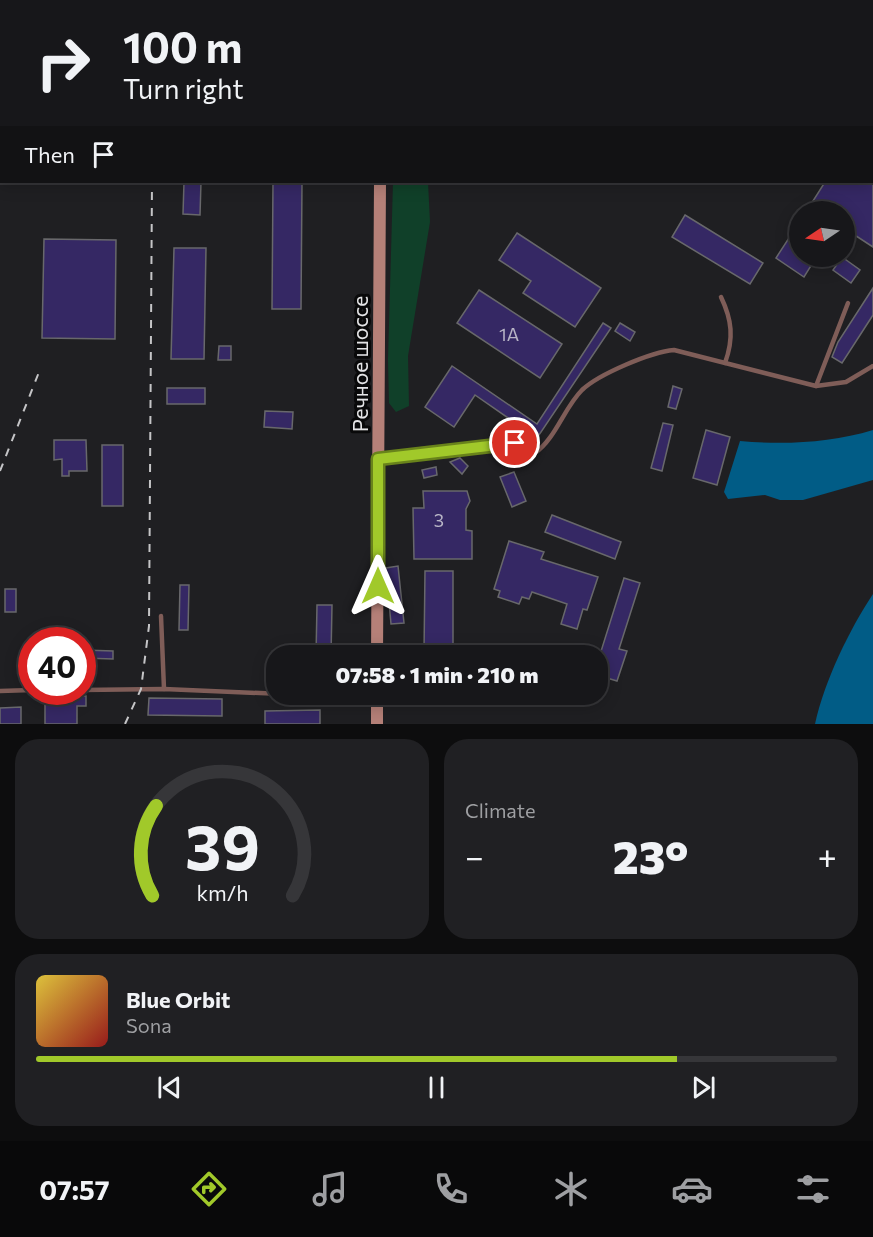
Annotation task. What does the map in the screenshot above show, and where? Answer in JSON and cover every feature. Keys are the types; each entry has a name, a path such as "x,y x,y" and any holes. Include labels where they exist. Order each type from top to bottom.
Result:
{"street":[{"name":"Речное шоссе","path":"377,645 380,183"},
{"path":"377,705 377,724"}],"lane":[{"path":"721,297 731,326 732,338 725,363"},
{"path":"816,386 848,303"},
{"path":"378,459 515,443 524,456 540,449 581,391 595,380 662,351 674,350 816,386 846,382 873,366"},
{"path":"161,616 164,689"},
{"path":"96,690 164,689 266,692"},
{"path":"0,691 18,690"}],"green space":[{"path":"393,183 428,183 430,222 408,356 409,406 396,412 389,403"}],"water":[{"path":"873,430 873,480 803,500 780,500 765,495 728,499 724,492 740,441 807,442 841,438"},
{"path":"873,594 873,724 815,724 824,691 838,657"}],"building":[{"path":"184,183 201,183 200,215 183,214"},
{"path":"273,183 302,183 301,309 272,309"},
{"path":"824,183 873,183 873,247 855,235 855,201 813,201"},
{"path":"685,215 763,263 750,284 672,237"},
{"path":"517,233 601,288 575,327 523,293 531,281 499,260"},
{"path":"789,238 789,267 776,258"},
{"path":"44,239 116,240 115,339 42,338"},
{"path":"174,248 206,248 204,359 171,359"},
{"path":"855,266 860,270 851,283 833,270 835,267"},
{"path":"789,267 810,267 804,277"},
{"path":"873,288 873,315 842,363 832,357 838,342"},
{"path":"479,290 562,344 540,378 457,323"},
{"path":"603,323 611,328 537,438 475,395 454,427 425,407 452,366 537,424"},
{"path":"620,323 635,332 630,341 615,331"},
{"path":"219,346 231,346 231,360 218,360"},
{"path":"673,386 682,389 676,409 668,407"},
{"path":"167,388 205,388 205,404 167,404"},
{"path":"265,411 293,412 292,429 264,427"},
{"path":"663,423 673,425 662,471 651,468"},
{"path":"706,430 730,437 717,485 693,478"},
{"path":"54,440 86,440 87,471 69,471 69,476 62,476 62,459 54,460"},
{"path":"102,445 123,445 123,506 102,506"},
{"path":"460,458 468,466 462,474 450,462"},
{"path":"436,467 437,475 424,478 422,470"},
{"path":"514,472 526,501 512,507 500,477"},
{"path":"423,491 467,491 470,501 466,509 466,530 472,531 472,559 414,559 413,508 424,508"},
{"path":"552,515 621,542 615,559 545,532"},
{"path":"509,541 544,552 541,559 598,577 587,610 583,609 577,629 561,624 567,604 532,592 529,599 522,597 519,604 498,597 500,591 494,589"},
{"path":"398,566 404,623 391,624 386,568"},
{"path":"425,571 453,571 453,645 424,645"},
{"path":"624,578 640,583 619,649 627,651 617,681 608,678 608,645 603,645"},
{"path":"180,585 189,585 188,630 179,630"},
{"path":"5,589 16,589 16,612 5,612"},
{"path":"317,605 332,605 331,645 316,645"},
{"path":"96,650 113,651 113,659 96,658"},
{"path":"149,698 222,699 222,716 148,715"},
{"path":"45,705 86,705 77,706 77,724 45,724"},
{"path":"21,707 21,724 0,724 0,708"},
{"path":"320,710 320,724 265,724 265,711"}],"railway":[{"path":"125,724 141,689 149,626 152,183"},
{"path":"0,471 41,367"}],"route":[{"path":"378,586 378,459 515,443"}]}
